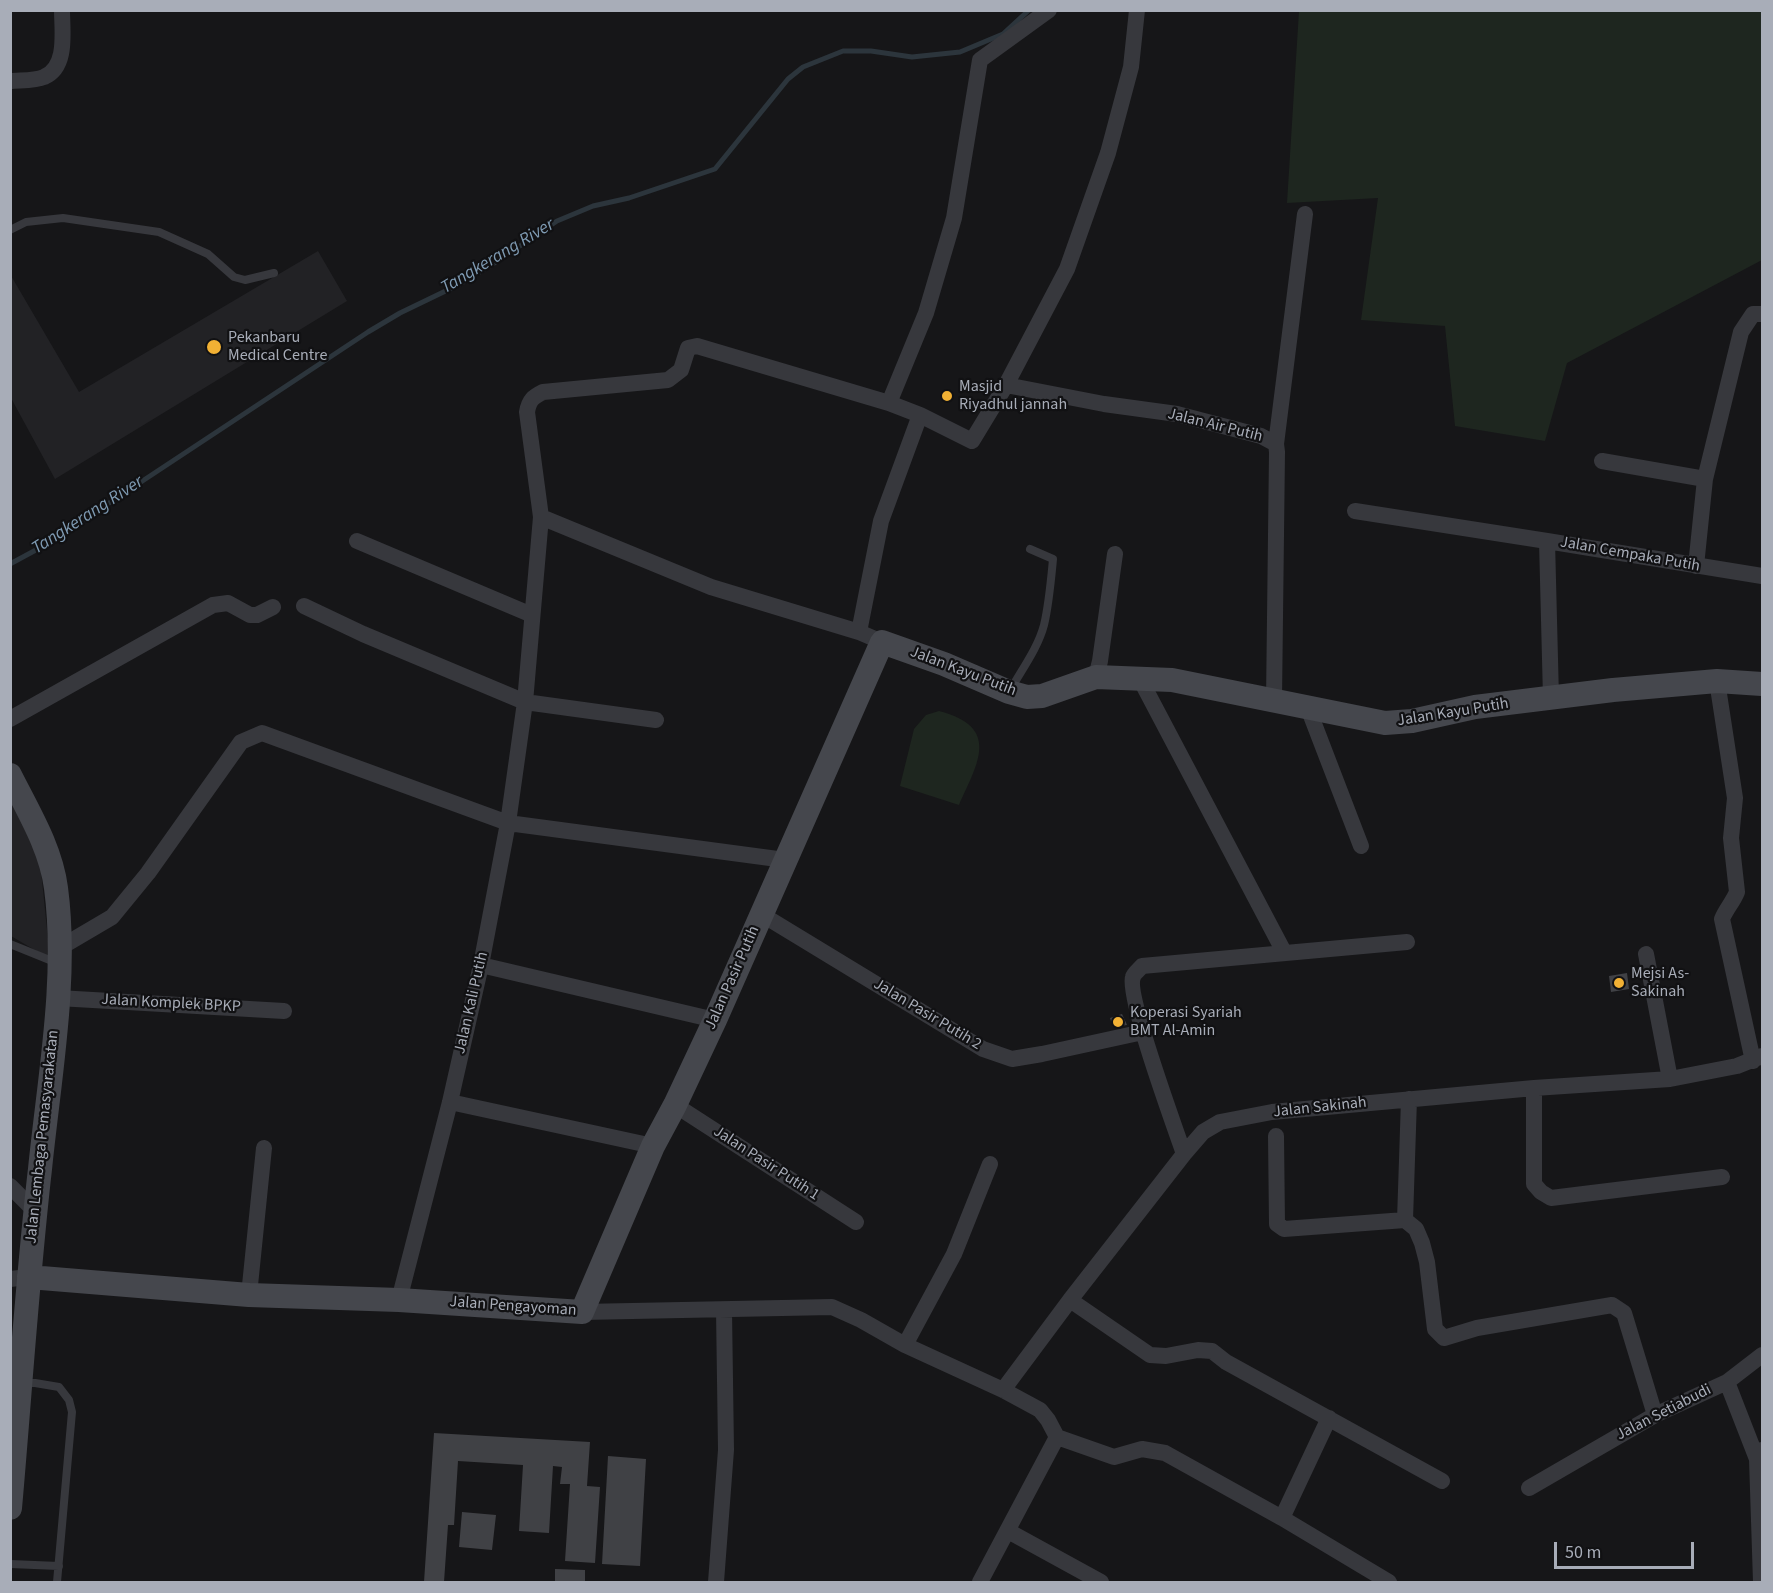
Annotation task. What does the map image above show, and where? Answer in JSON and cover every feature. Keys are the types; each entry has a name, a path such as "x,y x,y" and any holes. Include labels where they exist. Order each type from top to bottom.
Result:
{"street":[{"path":"10,81 44,77 54,70 61,54 62,10"},
{"path":"889,403 926,313 954,218 980,60 1049,10"},
{"path":"525,702 541,517 527,412 528,403 532,397 543,392 668,380 681,370 688,348 697,346 889,403 920,415 972,441 1006,385 1071,259 1108,153 1131,67 1137,10"},
{"path":"1276,444 1305,214"},
{"path":"1696,566 1705,479 1741,332 1753,314 1762,314"},
{"name":"Jalan Air Putih","path":"1006,385 1104,404 1177,414 1261,436 1276,444 1274,700"},
{"path":"859,632 881,521 920,415"},
{"path":"1602,461 1705,479"},
{"path":"1354,511 1547,541"},
{"name":"Jalan Kayu Putih","path":"541,517 711,587 859,632 944,664 1009,692 1027,697 1042,696 1095,677 1139,677 1172,680 1385,723 1412,721 1475,707 1613,690 1717,681 1762,684"},
{"path":"357,541 532,615"},
{"name":"Jalan Cempaka Putih","path":"1551,698 1547,541 1762,576"},
{"path":"1095,677 1100,661 1114,554"},
{"path":"10,719 213,605 228,603 250,615 257,615 273,607"},
{"path":"304,606 363,634 525,702 656,720"},
{"name":"Jalan Pasir Putih","path":"582,1312 653,1146 675,1106 715,1020 882,642"},
{"path":"1139,677 1284,952"},
{"path":"1717,681 1735,798 1731,838 1737,892 1722,919 1758,1058"},
{"name":"Jalan Kali Putih","path":"399,1300 450,1102 481,965 508,823 525,702"},
{"path":"1308,708 1361,846"},
{"path":"60,956 112,917 148,873 241,742 262,733 508,823 785,860"},
{"name":"Jalan Lembaga Pemasyarakatan","path":"10,775 42,839 56,886 60,956 58,998 35,1210 20,1278 20,1383 10,1508"},
{"name":"Jalan Pasir Putih 2","path":"761,914 982,1049 1012,1059 1143,1032"},
{"path":"1184,1154 1143,1032 1133,990 1133,976 1142,966 1407,942"},
{"path":"1646,954 1670,1079"},
{"path":"481,965 715,1020"},
{"name":"Jalan Komplek BPKP","path":"58,998 284,1011"},
{"name":"Jalan Sakinah","path":"1004,1390 1070,1300 1184,1154 1203,1132 1220,1122 1272,1112 1408,1099 1670,1079 1737,1066 1758,1058"},
{"path":"1534,1088 1534,1184 1551,1198 1722,1177"},
{"path":"1405,1220 1408,1099"},
{"path":"450,1102 653,1146"},
{"name":"Jalan Pasir Putih 1","path":"675,1106 856,1222"},
{"path":"1276,1136 1277,1224 1284,1229 1405,1220 1416,1228 1422,1243 1427,1262 1435,1329 1444,1338 1477,1328 1612,1305 1624,1313 1655,1415"},
{"path":"249,1295 264,1148"},
{"path":"904,1345 954,1254 990,1164"},
{"path":"10,1186 35,1210"},
{"name":"Jalan Pengayoman","path":"20,1278 249,1295 399,1300 582,1312 831,1307 861,1320 904,1345 1004,1390 1040,1410 1057,1437"},
{"path":"1070,1300 1150,1355 1166,1356 1198,1350 1212,1351 1226,1362 1442,1481"},
{"path":"716,1582 726,1450 724,1310"},
{"path":"1727,1382 1762,1355"},
{"name":"Jalan Setiabudi","path":"1529,1488 1655,1415 1727,1382 1760,1454 1761,1582"},
{"path":"1282,1518 1329,1418"},
{"path":"980,1582 1057,1437 1114,1457 1142,1449 1165,1453 1282,1518 1389,1582"},
{"path":"1008,1531 1101,1582"}],"lane":[{"path":"10,230 26,222 63,218 159,232 208,254 234,277 245,280 274,273"},
{"path":"1009,692 1035,646 1043,626 1051,578 1053,559 1030,549"},
{"path":"10,944 60,956"},
{"path":"20,1383 51,1384 59,1387 69,1400 72,1412 57,1582"},
{"path":"10,1564 58,1566"}],"shaded area":[{"path":"1299,11 1762,11 1762,260 1567,363 1545,441 1455,426 1445,326 1361,320 1378,198 1287,203"},
{"name":"Pekanbaru Medical Centre","path":"318,251 347,301 55,479 11,398 10,274 79,392"},
{"path":"939,711 958,718 971,727 978,737 977,761 959,805 900,786 914,729 926,715"},
{"path":"10,796 39,851 50,959 11,936"}],"building":[{"name":"Mejsi As- Sakinah","path":"1627,973 1629,989 1611,992 1609,976"},
{"name":"Koperasi Syariah BMT Al-Amin","path":"1122,1014 1127,1025 1113,1027 1110,1018"},
{"path":"434,1433 590,1442 587,1486 600,1487 595,1563 565,1561 570,1484 560,1484 562,1467 553,1466 549,1533 519,1531 523,1465 458,1461 454,1525 448,1525 444,1582 424,1582"},
{"path":"608,1456 646,1459 640,1566 602,1564"},
{"path":"462,1512 496,1515 492,1550 459,1547"},
{"path":"555,1569 585,1570 585,1582 555,1582"}],"waterway":[{"name":"Tangkerang River","path":"10,564 47,544 368,332 400,313 458,285 557,221 593,206 629,198 715,169 788,79 803,67 843,51 871,51 912,57 960,52 1003,34 1029,10"}],"place":[{"name":"Pekanbaru Medical Centre","path":"214,347"},
{"name":"Masjid Riyadhul jannah","path":"947,396"},
{"name":"Mejsi As- Sakinah","path":"1619,983"},
{"name":"Koperasi Syariah BMT Al-Amin","path":"1118,1022"}]}
